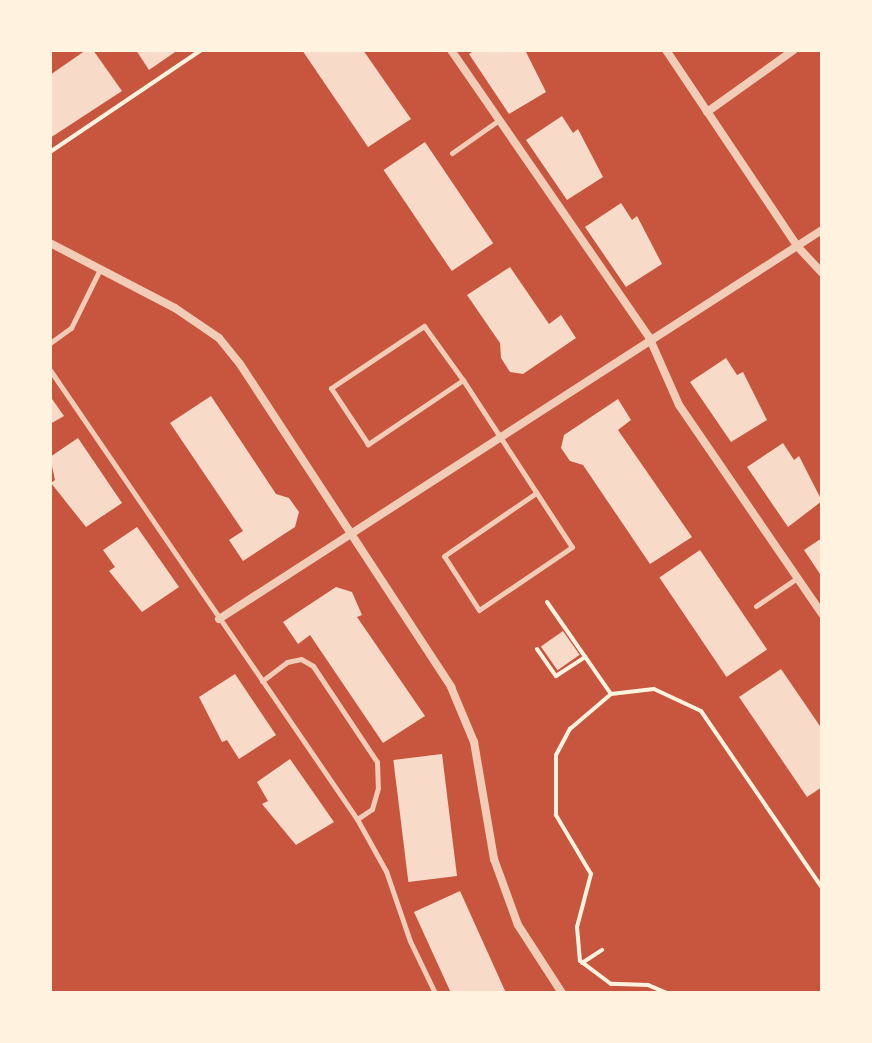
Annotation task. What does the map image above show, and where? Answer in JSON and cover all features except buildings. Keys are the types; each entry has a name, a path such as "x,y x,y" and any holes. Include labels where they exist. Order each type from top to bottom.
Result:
{"street":[{"path":"451,50 649,337 679,405 822,614"},
{"path":"666,50 797,246 822,273"},
{"path":"707,112 794,50"},
{"path":"219,619 649,337 822,230"},
{"path":"50,243 219,338 451,687 474,742 494,859 518,925 562,993"}],"lane":[{"path":"452,153 499,120"},
{"path":"50,343 71,328 100,269"},
{"path":"463,380 368,444 331,388 424,326 463,380 572,547 479,610 444,556 536,493"},
{"path":"50,370 357,819 386,871 410,941 435,993"},
{"path":"756,606 797,578"},
{"path":"262,681 287,662 301,659 313,666 377,762 378,788 372,809 357,819"}],"path":[{"path":"50,152 201,50"},
{"path":"547,602 611,694"},
{"path":"537,649 556,676 585,657"},
{"path":"667,993 648,985 611,984 582,963 577,927 591,874 556,815 556,755 570,729 611,694 654,689 701,711 822,888"},
{"path":"582,963 602,950"}]}
